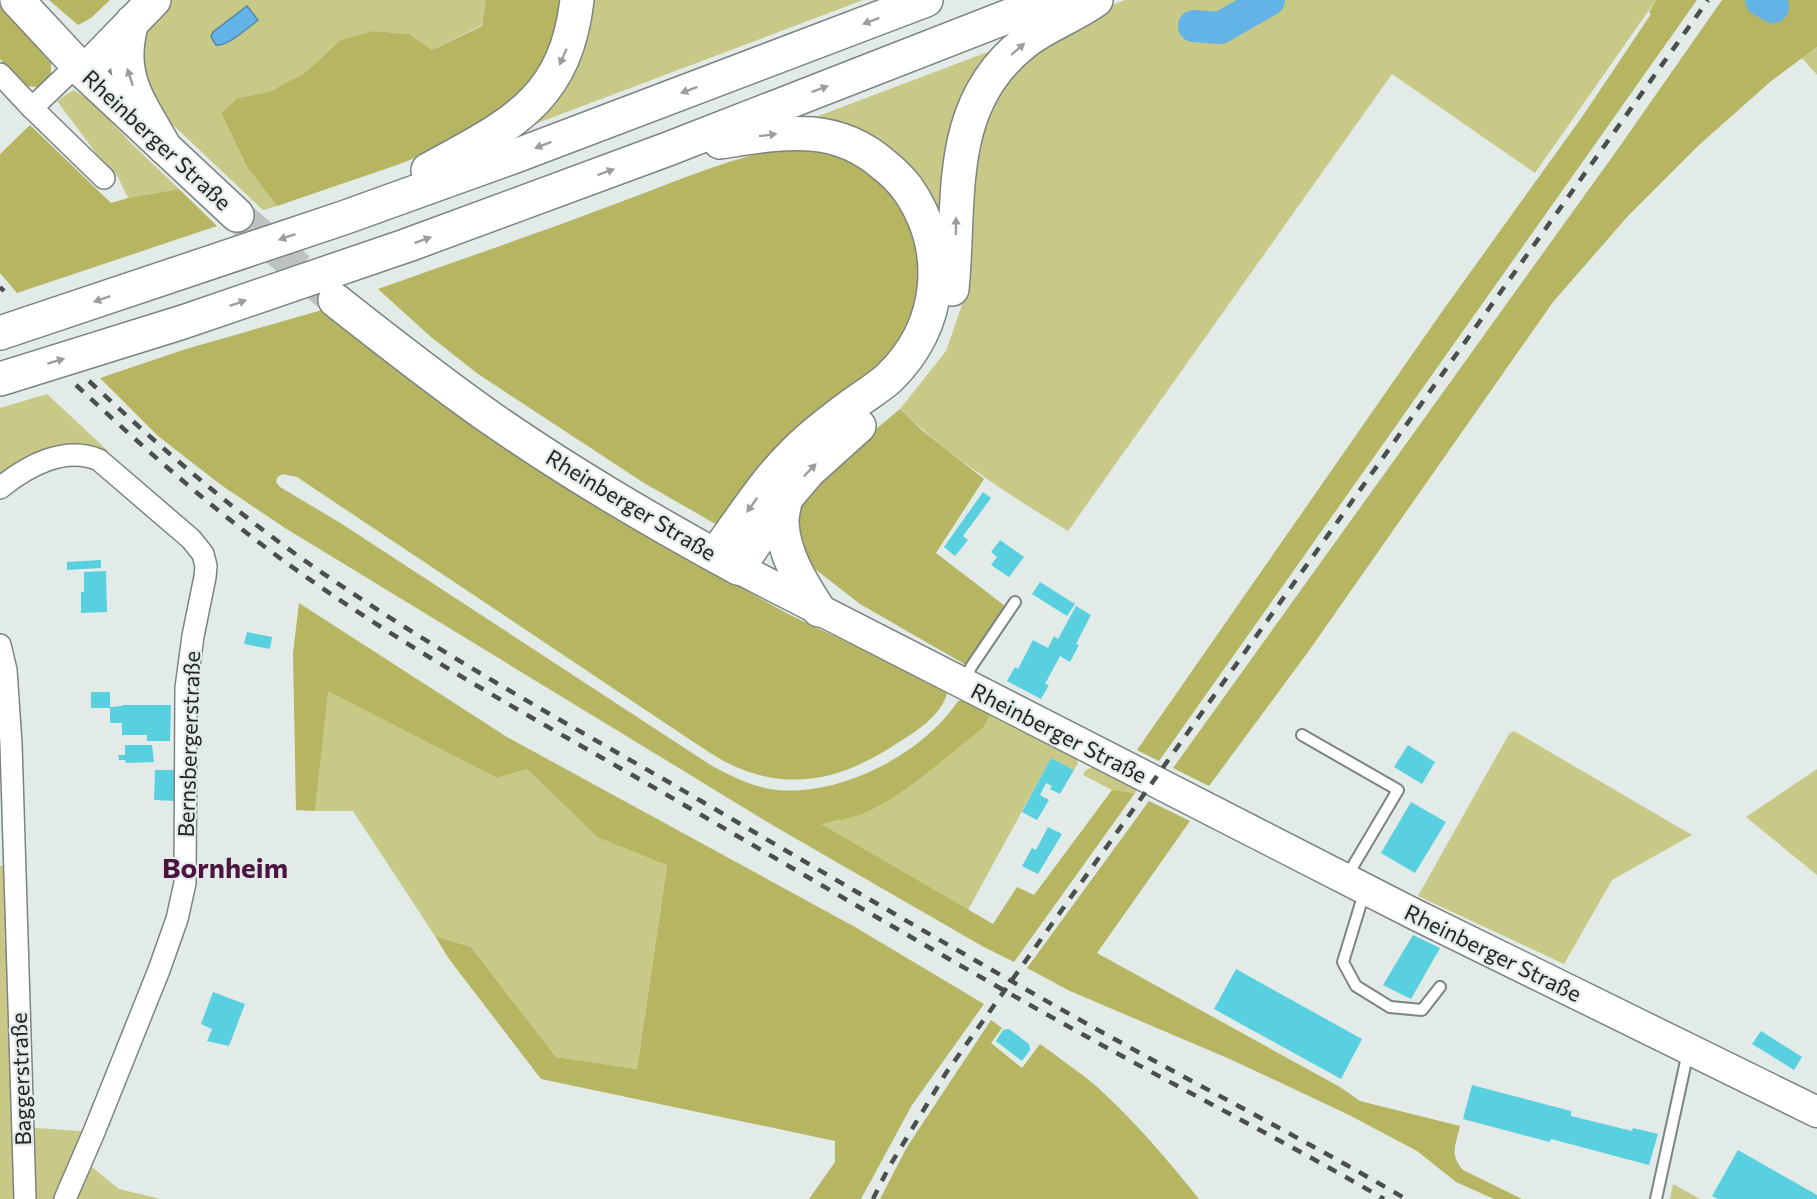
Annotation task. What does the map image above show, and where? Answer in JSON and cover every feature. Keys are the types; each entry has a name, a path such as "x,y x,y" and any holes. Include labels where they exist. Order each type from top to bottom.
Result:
{"main road":[{"name":"Rheinberger Straße","path":"18,0 76,65 237,214"},
{"path":"343,218 486,138 515,119 539,97 554,76 568,46 577,0"},
{"path":"0,333 343,218 518,155 926,0"},
{"path":"0,379 183,322 408,246 668,149 1050,0"},
{"path":"727,562 828,453 901,390 921,369 936,345 946,321 952,294 959,173 964,135 978,100 988,81 1005,60 1025,42 1096,0"},
{"path":"76,65 137,7"},
{"path":"137,7 126,53 128,76 165,148"},
{"path":"668,149 793,132 838,138 861,147 901,179 914,197 931,239 935,265 935,289 930,315 908,357 888,378 822,428 794,453 766,485 727,562"},
{"name":"Rheinberger Straße","path":"334,300 461,397 507,429 601,489 727,562 1357,885 1817,1112"},
{"path":"786,498 782,521 784,540 792,563 819,610"}],"street":[{"name":"Rheinberger Straße","path":"32,108 76,65"},
{"path":"0,74 104,178"},
{"name":"Bernsbergerstraße","path":"0,488 30,467 49,459 69,455 88,455 99,460 191,539 203,554 206,566 206,578 193,636 186,688 185,883 177,919 135,1033 65,1199"},
{"name":"Baggerstraße","path":"0,645 6,670 11,744 25,1199"}],"lane":[{"path":"963,684 971,667 1015,602"},
{"path":"1302,735 1398,790 1353,866 1357,885 1343,963 1356,986 1390,1007 1422,1010 1440,987"},
{"path":"1656,1199 1688,1049"}],"green space":[{"path":"163,0 486,0 482,25 432,50 409,34 373,31 342,40 306,72 269,92 237,98 221,113 247,167 277,206 263,210 152,105 138,36"},
{"path":"586,0 863,0 519,130"},
{"path":"1125,0 1656,0 1535,173 1392,74 1068,531 960,460 900,409 946,351 966,293 974,152 990,101 1032,50 1110,6"},
{"path":"1014,42 999,61 950,248 800,123"},
{"path":"1817,47 1817,75 1802,58"},
{"path":"73,90 89,99 179,189 128,198 118,177 96,153 57,101"},
{"path":"47,394 108,451 99,460 88,455 0,488 0,408"},
{"path":"327,690 497,778 527,769 597,837 667,864 637,1069 556,1057 471,947 435,936 353,811 315,811"},
{"path":"992,711 1076,756 1078,763 1074,770 1051,758 968,910 820,824 837,821 904,788 984,727"},
{"path":"1514,731 1692,835 1612,880 1564,964 1418,896 1509,734"},
{"path":"1095,766 1139,788 1135,793 1112,790 1083,775 1086,770"},
{"path":"1817,769 1817,875 1746,817"},
{"path":"14,865 22,1127 94,1132 82,1159 119,1189 161,1199 0,1199 0,866"},
{"path":"1673,1184 1700,1199 1670,1199"}],"shaded area":[{"path":"49,0 110,0 91,18 78,25"},
{"path":"486,0 565,0 562,39 529,92 490,128 397,165 277,206 247,167 221,113 237,98 269,92 306,72 341,40 373,31 409,34 432,50 482,26"},
{"path":"1656,0 1697,0 1159,761 1137,750 1441,313 1582,117 1651,14 1649,12"},
{"path":"1722,0 1817,0 1817,47 1770,82 1699,145 1628,216 1553,302 1308,652 1209,786 1173,768 1620,146"},
{"path":"0,5 51,63 51,76 38,87 22,86 0,59"},
{"path":"30,125 111,203 179,189 217,226 17,293 0,273 0,154"},
{"path":"796,146 850,154 906,205 926,267 907,341 719,526 644,483 478,374 431,337 378,289 708,169 751,155"},
{"path":"322,310 395,367 605,511 790,615 940,686 947,694 939,709 920,728 860,764 840,772 799,780 778,779 756,774 734,766 708,752 297,477 282,474 277,478 276,482 280,487 342,524 709,764 725,773 768,789 802,790 827,786 878,768 902,754 924,738 943,720 958,701 966,700 992,711 984,727 925,775 893,797 862,814 821,824 993,924 1017,887 1034,895 1112,790 1135,793 1014,962 982,946 774,826 285,528 221,485 158,436 100,378 186,349"},
{"path":"900,409 923,431 984,479 936,553 1005,606 966,665 860,604 806,562 797,543 796,512 833,465"},
{"path":"299,603 507,737 855,927 984,1004 912,1105 861,1199 809,1199 835,1162 835,1141 541,1079 449,959 435,936 471,947 556,1057 637,1069 667,865 597,837 527,769 497,778 328,691 315,811 296,810 293,653"},
{"path":"1149,801 1190,821 1097,953 1340,1087 1360,1101 1460,1126 1455,1154 1463,1170 1522,1199 1494,1199 1456,1182 1417,1151 1349,1115 1232,1060 1070,991 1027,968"},
{"path":"991,1020 1002,1028 991,1043 1022,1068 1040,1044 1096,1086 1150,1140 1199,1199 880,1199 907,1147"}],"water":[{"path":"247,6 258,20 232,40 216,45 211,37 213,32"}],"building":[{"path":"983,492 991,498 963,536 968,540 955,556 944,547"},
{"path":"1000,540 1024,557 1009,577 991,565 997,557 991,552"},
{"path":"101,560 101,568 67,570 67,562"},
{"path":"106,571 107,612 81,613 84,572"},
{"path":"1040,582 1075,604 1067,616 1032,594"},
{"path":"1076,606 1091,615 1076,644 1079,645 1070,662 1060,656 1045,684 1049,685 1041,699 1007,681 1015,667 1018,669 1033,640 1048,648 1054,636 1058,639"},
{"path":"247,632 272,637 270,649 244,644"},
{"path":"91,692 110,692 110,707 171,705 170,741 147,741 147,735 122,735 122,723 110,723 110,708 91,708"},
{"path":"125,745 152,745 154,762 126,763 125,760 119,760 118,755 125,755"},
{"path":"1408,745 1435,762 1422,784 1394,767"},
{"path":"1051,758 1074,770 1060,794 1050,789 1052,786 1046,783 1040,795 1049,800 1037,820 1022,812"},
{"path":"155,770 176,770 175,801 154,800"},
{"path":"1411,802 1446,822 1415,873 1381,853"},
{"path":"1048,827 1062,834 1038,874 1022,866 1032,848 1036,850"},
{"path":"1413,935 1440,948 1411,999 1383,985"},
{"path":"1236,969 1362,1039 1341,1079 1214,1009"},
{"path":"213,992 245,1004 229,1046 207,1041 212,1029 201,1024"},
{"path":"1009,1029 1029,1044 1030,1050 1022,1061 996,1041 1003,1030"},
{"path":"1761,1031 1802,1057 1794,1070 1752,1044"},
{"path":"1472,1085 1571,1111 1571,1116 1632,1131 1633,1128 1658,1134 1649,1165 1463,1119"},
{"path":"1738,1150 1817,1195 1817,1199 1718,1199 1712,1196"}],"waterway":[{"path":"1194,26 1220,28 1269,0"},
{"path":"1761,0 1773,7"}],"tunnel":[{"path":"237,215 329,295"}],"railway":[{"path":"873,1199 889,1167 946,1073 1708,0"},
{"path":"0,287 4,291"},
{"path":"89,381 170,454 253,522 311,565 399,624 991,969 1406,1199"},
{"path":"76,385 158,459 243,530 302,574 391,633 482,689 984,979 1384,1199"}],"district":[{"name":"Bornheim","path":"225,868"}]}
